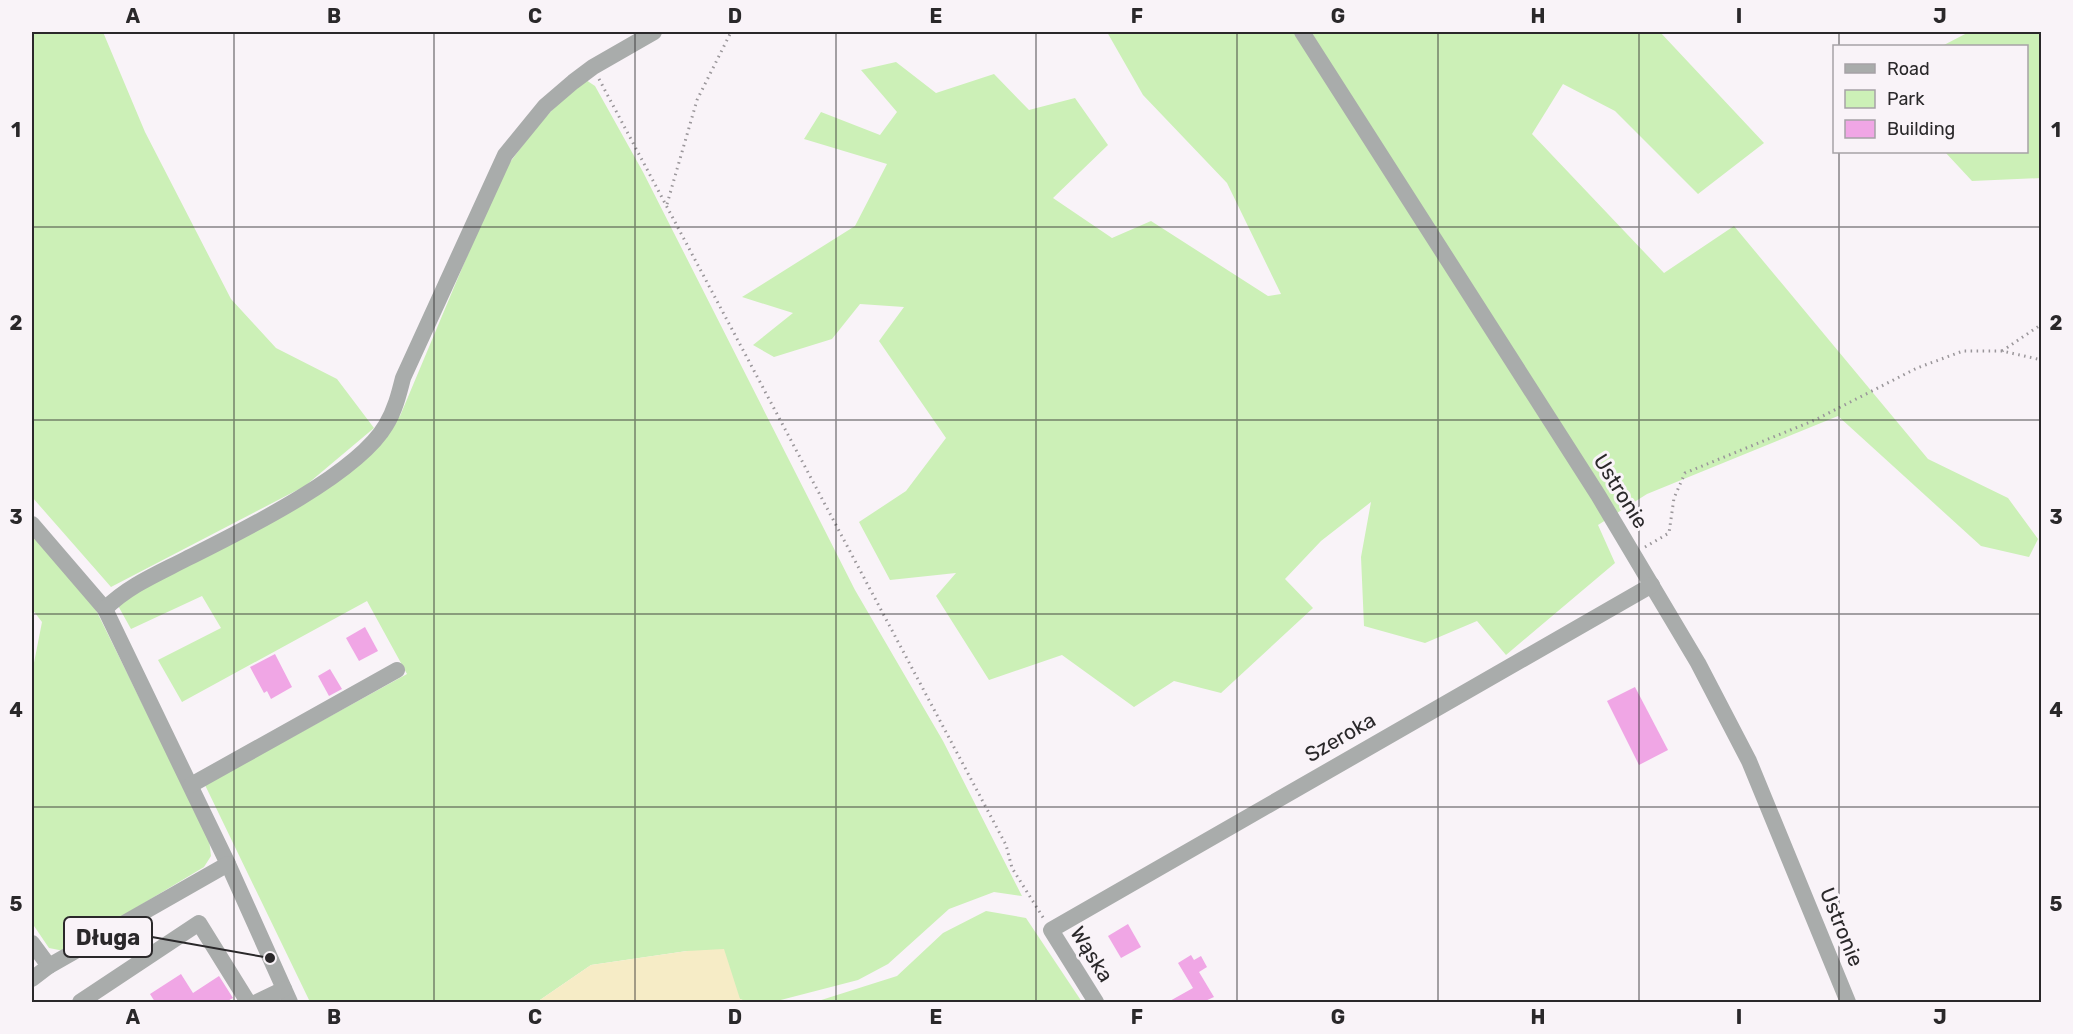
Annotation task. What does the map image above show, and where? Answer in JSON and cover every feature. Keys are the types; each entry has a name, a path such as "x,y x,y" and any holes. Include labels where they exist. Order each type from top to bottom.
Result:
{"street":[{"path":"105,609 123,591 243,530 354,462 385,427 397,404 402,378 505,155 545,106 593,67 654,32"},
{"name":"Ustronie","path":"1302,32 1633,554 1698,663 1749,761 1848,1002"},
{"path":"32,524 105,609 191,785 287,996 257,1002"},
{"name":"Szeroka","path":"1051,930 1652,585"},
{"path":"191,785 396,670"},
{"path":"32,979 49,966 228,864"},
{"path":"80,1002 199,923 248,1002"},
{"name":"Wąska","path":"1051,930 1095,1002"},
{"path":"32,943 49,966"}],"path":[{"path":"666,206 697,100 732,32"},
{"path":"593,67 1006,845 1012,868 1051,930"},
{"path":"2002,351 2042,324"},
{"path":"1633,554 1669,534 1674,498 1685,473 1815,420 1926,365 1963,351 2002,351 2042,360"}],"green space":[{"path":"32,32 103,32 145,132 231,299 276,348 337,379 374,428 305,486 111,587 32,497"},
{"path":"1107,32 1660,32 1764,143 1698,194 1615,111 1563,84 1532,134 1664,273 1734,226 1928,459 2008,498 2038,539 2029,557 1981,546 1838,416 1647,494 1598,525 1615,563 1506,655 1477,621 1425,643 1364,626 1361,557 1371,502 1321,541 1285,579 1313,608 1221,693 1174,681 1134,707 1062,655 989,680 936,596 956,573 890,580 859,522 906,491 946,438 879,341 904,307 860,304 832,339 774,357 753,345 793,313 742,297 855,226 887,164 804,139 821,112 880,135 897,112 861,70 896,62 936,93 994,74 1029,110 1075,98 1108,145 1053,198 1112,238 1151,221 1268,296 1281,294 1227,183 1143,95"},
{"path":"1969,32 2041,32 2041,178 1972,181 1946,153 2028,153 2028,45 1944,45"},
{"path":"583,78 595,86 643,172 855,590 943,741 1022,896 994,892 949,909 888,964 858,980 773,1002 748,1002 740,999 687,951 591,965 537,1002 310,1002 205,785 407,674 367,601 182,702 158,660 221,628 202,596 131,629 116,602 250,534 400,416 502,173 537,126"},
{"path":"32,533 93,604 209,839 211,856 204,867 64,951 49,948 32,923 32,673 42,622 32,609"},
{"path":"986,911 1026,918 1082,1002 815,1002 897,976 943,933"}],"sand":[{"path":"724,949 740,999 748,1002 537,1002 591,965 687,951"}],"building":[{"path":"365,627 378,651 359,661 346,638"},
{"path":"275,654 292,687 271,699 267,691 264,693 250,667"},
{"path":"330,669 342,689 329,696 318,676"},
{"path":"1635,687 1668,750 1639,765 1607,701"},
{"path":"1128,924 1141,947 1121,958 1108,936"},
{"path":"1191,955 1194,960 1201,956 1207,967 1199,972 1214,997 1203,1002 1168,1002 1193,988 1178,963"},
{"path":"181,974 193,993 219,976 233,998 226,1002 155,1002 150,994"}],"place":[{"name":"Długa","path":"270,958"}]}
